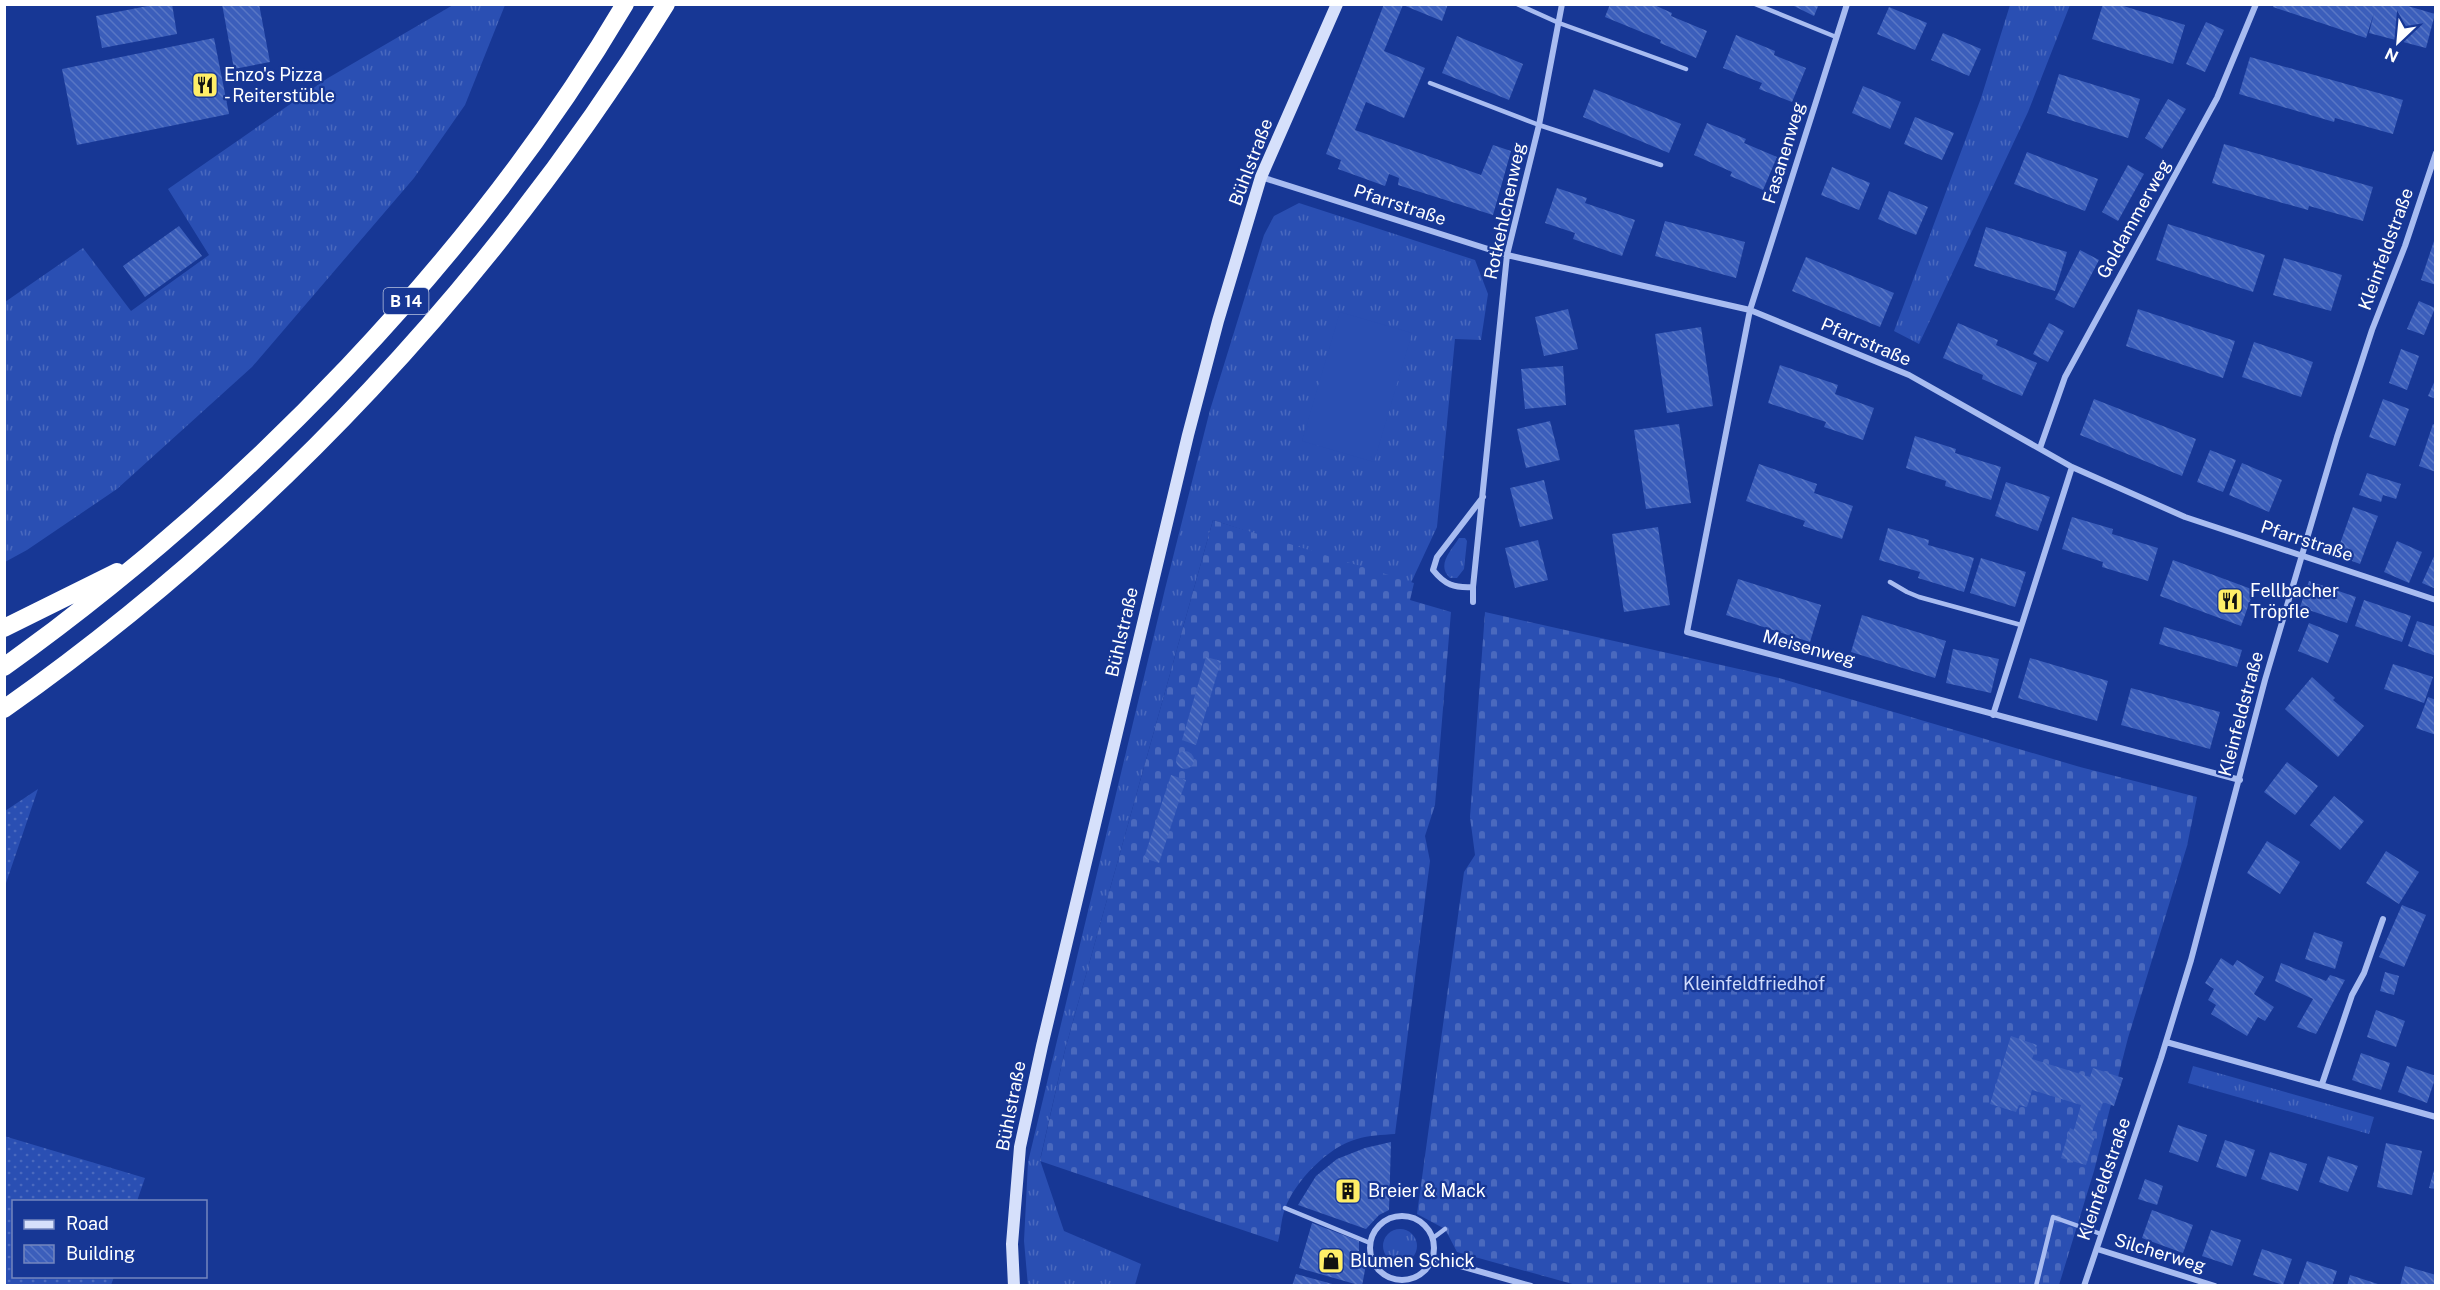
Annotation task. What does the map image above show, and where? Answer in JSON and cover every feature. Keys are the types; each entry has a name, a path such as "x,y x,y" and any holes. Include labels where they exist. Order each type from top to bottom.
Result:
{"highway":[{"name":"B 14","path":"4,667 99,596 196,514 297,418 409,298 513,170 575,82 625,4"},
{"name":"B 14","path":"4,709 98,640 189,564 261,500 377,383 421,334 517,218 581,132 666,4"},
{"path":"4,628 143,559"}],"main road":[{"name":"Bühlstraße","path":"1014,1286 1012,1244 1020,1147 1041,1046 1188,435 1218,321 1261,177 1337,4"}],"street":[{"name":"Rotkehlchenweg","path":"1473,602 1507,255 1539,125 1562,4"},
{"name":"Fasanenweg","path":"1750,310 1847,4"},
{"name":"Goldammerweg","path":"2040,448 2065,377 2217,98 2256,4"},
{"name":"Kleinfeldstraße","path":"2084,1286 2166,1042 2301,555 2372,330 2436,153"},
{"name":"Pfarrstraße","path":"1261,177 1507,255 1750,310 1908,375 2072,467 2186,517 2436,600"},
{"name":"Meisenweg","path":"1750,310 1687,632 2240,780"},
{"path":"1993,715 2072,467"},
{"path":"1473,588 1455,588 1441,581 1433,570 1437,557 1483,496"},
{"path":"2322,1084 2352,995 2364,973 2383,919"},
{"path":"2166,1042 2436,1117"},
{"path":"1410,1217 1420,1221 1432,1238 1432,1258 1428,1267 1413,1278 1397,1280 1390,1278 1381,1272 1370,1253 1370,1243 1377,1227 1391,1218 1410,1217"},
{"name":"Silcherweg","path":"2097,1249 2215,1286"},
{"path":"1432,1258 1531,1286"},
{"path":"1388,1286 1390,1278"}],"lane":[{"path":"1517,4 1559,23 1686,69"},
{"path":"1755,4 1836,37"},
{"path":"1430,83 1539,125 1661,165"},
{"path":"1890,582 1919,597 2021,625"},
{"path":"1285,1208 1370,1243"},
{"path":"2036,1286 2053,1217 2101,1234"},
{"path":"1432,1238 1445,1229"}],"green space":[{"path":"453,5 505,5 465,105 414,178 252,367 117,489 27,550 5,562 5,302 83,248 131,311 209,255 168,189 328,78"},
{"path":"2010,5 2070,5 2028,112 1919,344 1894,331 1981,98"},
{"path":"1299,203 1475,260 1488,294 1481,340 1455,339 1437,527 1410,585 1213,520 1065,1050 1040,1160 1064,1231 1141,1264 1135,1285 1028,1286 1024,1241 1028,1162 1165,589 1210,410 1264,235 1274,216"},
{"path":"1340,312 1412,333 1374,462 1302,441"},
{"path":"1213,520 1414,583 1410,600 1451,612 1435,805 1425,836 1430,861 1395,1134 1366,1137 1346,1143 1314,1166 1290,1199 1284,1213 1278,1242 1040,1161 1065,1050"},
{"path":"1459,538 1465,538 1467,541 1464,569 1457,578 1450,578 1444,568 1446,558"},
{"name":"Kleinfeldfriedhof","path":"1485,612 1779,678 2080,767 2197,797 2187,846 2128,1038 2094,1171 2059,1285 1576,1285 1457,1252 1445,1229 1417,1214 1464,872 1475,855 1470,817"},
{"path":"38,789 5,886 5,811"},
{"path":"2193,1066 2374,1117 2369,1134 2188,1083"},
{"path":"4,1136 145,1178 137,1200 12,1200 12,1278 114,1278 111,1285 5,1285"},
{"path":"1400,1229 1412,1234 1417,1246 1412,1258 1400,1263 1388,1258 1383,1246 1388,1234"}],"building":[{"path":"158,4 172,4 177,34 102,48 96,16"},
{"path":"222,4 259,4 270,62 234,69"},
{"path":"1384,4 1448,4 1442,21 1403,5 1384,51 1425,68 1404,118 1366,102 1355,130 1481,175 1493,145 1511,151 1493,215 1398,185 1399,178 1389,174 1385,186 1338,169 1341,160 1326,154"},
{"path":"1610,4 1652,4 1672,13 1671,16 1707,31 1696,58 1660,43 1661,40 1605,17"},
{"path":"1790,4 1819,4 1814,16"},
{"path":"2103,4 2117,4 2185,25 2173,64 2092,39"},
{"path":"2274,4 2401,4 2435,14 2426,48 2369,33 2374,13 2366,38 2273,7"},
{"path":"1889,7 1927,23 1915,50 1877,34"},
{"path":"2206,22 2224,30 2205,72 2186,64"},
{"path":"1943,33 1981,49 1969,76 1931,60"},
{"path":"1736,35 1775,51 1774,55 1806,68 1792,102 1759,89 1762,83 1723,68"},
{"path":"1457,36 1523,64 1509,100 1442,73"},
{"path":"214,38 229,114 77,145 62,69"},
{"path":"2250,57 2403,100 2393,134 2335,118 2334,122 2239,94"},
{"path":"2059,74 2140,99 2128,138 2047,113"},
{"path":"1863,86 1901,102 1890,129 1852,113"},
{"path":"1594,89 1681,124 1669,153 1583,117"},
{"path":"2168,99 2186,109 2162,149 2145,138"},
{"path":"1915,117 1954,133 1942,160 1904,144"},
{"path":"1707,123 1746,139 1744,143 1777,157 1763,190 1730,176 1732,172 1694,155"},
{"path":"2224,144 2373,187 2363,221 2309,206 2308,210 2212,183"},
{"path":"2027,152 2098,179 2085,211 2014,184"},
{"path":"2128,165 2144,174 2118,221 2102,212"},
{"path":"1832,167 1870,183 1859,210 1821,195"},
{"path":"1557,188 1587,198 1585,203 1635,220 1622,256 1573,239 1575,233 1545,223"},
{"path":"1889,191 1928,207 1916,235 1878,219"},
{"path":"1665,221 1745,242 1736,278 1655,256"},
{"path":"2168,224 2265,255 2253,292 2156,260"},
{"path":"179,226 202,256 145,297 123,266"},
{"path":"1986,227 2067,252 2055,291 1974,266"},
{"path":"2436,238 2436,285 2421,280"},
{"path":"2080,250 2099,260 2074,308 2055,299"},
{"path":"1806,257 1894,293 1880,327 1792,291"},
{"path":"2284,258 2342,275 2331,311 2273,295"},
{"path":"2419,301 2435,308 2424,335 2407,329"},
{"path":"1568,309 1578,349 1544,356 1535,317"},
{"path":"2138,309 2235,341 2223,378 2126,346"},
{"path":"1958,323 1998,340 1996,345 2037,363 2022,396 1982,379 1983,375 1943,358"},
{"path":"2049,323 2064,331 2048,362 2033,354"},
{"path":"1701,327 1713,406 1667,413 1655,334"},
{"path":"2254,342 2313,362 2301,397 2242,377"},
{"path":"2401,349 2419,356 2407,390 2389,383"},
{"path":"1780,365 1838,385 1835,394 1874,408 1863,440 1824,427 1826,422 1768,403"},
{"path":"1563,366 1566,405 1525,409 1521,369"},
{"path":"2436,378 2436,399 2428,396"},
{"path":"2094,399 2196,439 2182,476 2080,435"},
{"path":"2383,399 2409,409 2395,446 2369,437"},
{"path":"1550,421 1560,460 1526,468 1517,429"},
{"path":"1679,424 1691,503 1646,509 1634,430"},
{"path":"2433,424 2436,425 2436,472 2419,466"},
{"path":"1915,436 1956,449 1955,453 2001,467 1991,500 1945,486 1946,481 1906,468"},
{"path":"2210,450 2236,460 2223,492 2197,482"},
{"path":"2242,463 2282,480 2269,512 2229,495"},
{"path":"1759,464 1817,484 1814,493 1853,506 1842,539 1803,526 1805,521 1746,501"},
{"path":"2367,473 2401,484 2396,499 2383,495 2381,502 2359,495"},
{"path":"1544,480 1553,519 1520,527 1510,488"},
{"path":"2006,482 2050,497 2038,531 1995,516"},
{"path":"2353,507 2378,516 2360,564 2336,555"},
{"path":"2072,517 2113,529 2112,534 2158,548 2148,581 2102,567 2103,562 2062,549"},
{"path":"1658,527 1670,605 1624,612 1612,534"},
{"path":"1888,528 1929,540 1928,545 1974,558 1964,592 1918,578 1920,572 1879,560"},
{"path":"1538,540 1548,580 1515,588 1505,548"},
{"path":"2397,541 2422,552 2409,583 2384,572"},
{"path":"2436,552 2436,589 2422,583"},
{"path":"1981,558 2026,572 2015,607 1970,593"},
{"path":"2173,560 2254,590 2241,626 2160,596"},
{"path":"1738,579 1821,605 1810,642 1726,615"},
{"path":"2309,581 2356,597 2347,623 2300,607"},
{"path":"2364,600 2411,616 2402,642 2355,626"},
{"path":"1862,615 1946,641 1935,678 1851,652"},
{"path":"2417,621 2436,627 2436,656 2408,646"},
{"path":"2309,623 2339,635 2328,663 2298,651"},
{"path":"2164,627 2242,650 2237,667 2159,644"},
{"path":"1953,649 1999,659 1991,693 1946,683"},
{"path":"1206,657 1221,661 1196,745 1182,740"},
{"path":"2030,658 2108,681 2097,721 2018,698"},
{"path":"2393,664 2433,677 2424,703 2384,689"},
{"path":"2312,677 2335,698 2333,700 2364,726 2338,757 2285,709"},
{"path":"2131,688 2220,712 2210,749 2121,725"},
{"path":"2428,697 2436,700 2436,735 2416,728"},
{"path":"1181,751 1189,751 1194,756 1192,767 1181,769 1176,764 1176,756"},
{"path":"2287,762 2318,786 2295,815 2264,792"},
{"path":"1171,775 1186,780 1159,863 1144,858"},
{"path":"2334,796 2364,821 2340,850 2310,825"},
{"path":"2267,841 2300,862 2280,894 2247,873"},
{"path":"2386,851 2419,872 2399,904 2366,883"},
{"path":"2402,905 2426,915 2404,967 2379,957"},
{"path":"2314,932 2343,942 2335,969 2305,959"},
{"path":"2221,958 2233,966 2237,960 2264,977 2254,994 2274,1007 2265,1021 2258,1017 2247,1036 2211,1014 2216,1005 2208,1000 2214,989 2205,983"},
{"path":"2281,963 2326,981 2330,975 2345,980 2316,1034 2297,1027 2313,999 2275,981"},
{"path":"2385,972 2399,976 2394,995 2380,991"},
{"path":"2376,1010 2405,1021 2396,1047 2367,1037"},
{"path":"2011,1036 2037,1045 2032,1059 2090,1077 2093,1068 2123,1078 2114,1106 2103,1102 2099,1110 2091,1135 2095,1136 2086,1165 2061,1158 2070,1128 2074,1130 2081,1105 2032,1090 2027,1107 2019,1105 2016,1112 1990,1104"},
{"path":"2361,1053 2390,1063 2381,1090 2352,1080"},
{"path":"2407,1066 2436,1076 2427,1103 2398,1092"},
{"path":"2178,1125 2207,1135 2198,1162 2169,1152"},
{"path":"2225,1140 2255,1150 2246,1177 2216,1167"},
{"name":"Breier & Mack","path":"1391,1142 1389,1210 1379,1215 1366,1229 1298,1205 1316,1176 1337,1159 1365,1148"},
{"path":"2386,1143 2422,1151 2412,1195 2377,1187"},
{"path":"2270,1152 2307,1164 2298,1191 2261,1179"},
{"path":"2328,1156 2358,1166 2348,1192 2319,1182"},
{"path":"2436,1163 2436,1189 2429,1188"},
{"path":"2145,1179 2163,1186 2157,1205 2138,1199"},
{"path":"2152,1210 2193,1225 2183,1253 2142,1238"},
{"name":"Blumen Schick","path":"1312,1223 1359,1241 1359,1254 1365,1270 1362,1286 1299,1268"},
{"path":"2211,1230 2241,1240 2232,1266 2202,1256"},
{"path":"2262,1249 2292,1259 2283,1285 2253,1275"},
{"path":"2307,1261 2337,1271 2332,1286 2298,1286"},
{"path":"2405,1266 2436,1275 2436,1286 2400,1286"},
{"path":"1296,1274 1336,1285 1292,1286"},
{"path":"2350,1275 2381,1285 2381,1286 2347,1286"}],"place":[{"name":"Enzo's Pizza - Reiterstüble","path":"205,85"},
{"name":"Fellbacher Tröpfle","path":"2230,601"},
{"name":"Breier & Mack","path":"1348,1191"},
{"name":"Blumen Schick","path":"1331,1261"}]}
